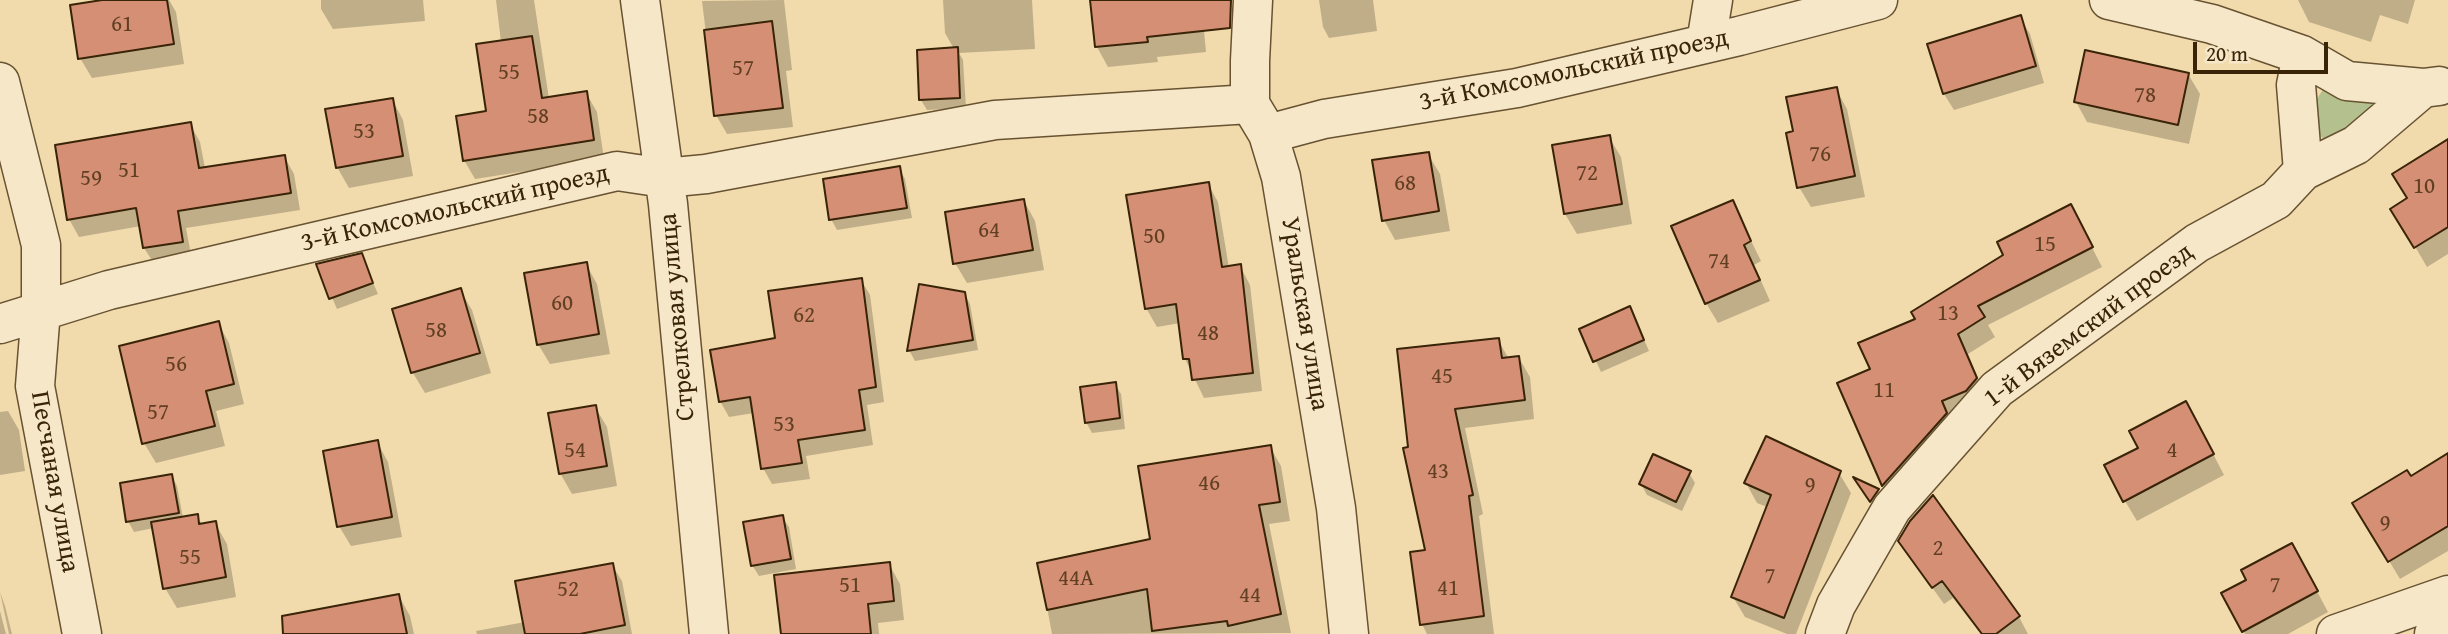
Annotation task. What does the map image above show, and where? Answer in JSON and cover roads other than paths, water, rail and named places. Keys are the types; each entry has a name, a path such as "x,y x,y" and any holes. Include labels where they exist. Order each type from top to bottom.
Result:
{"street":[{"name":"Стрелковая улица","path":"640,0 664,178 709,634"},
{"name":"Уральская улица","path":"1253,0 1250,61 1259,119 1281,177 1336,508 1349,634"},
{"path":"1706,43 1713,0"},
{"name":"3-й Комсомольский проезд","path":"0,324 109,290 617,171 664,178 705,174 995,120 1324,119 1517,88 1878,0"},
{"path":"2109,0 2212,24 2302,55 2347,81 2436,86"},
{"path":"2302,55 2296,85 2303,171"},
{"name":"Песчаная улица","path":"0,82 41,245 41,310 35,386 82,634"},
{"name":"1-й Вяземский проезд","path":"1825,634 1836,605 1892,508 1997,389 2197,243 2276,200 2303,171 2356,145 2436,86"},
{"path":"2336,634 2448,595"},
{"path":"2434,634 2448,627"}]}
